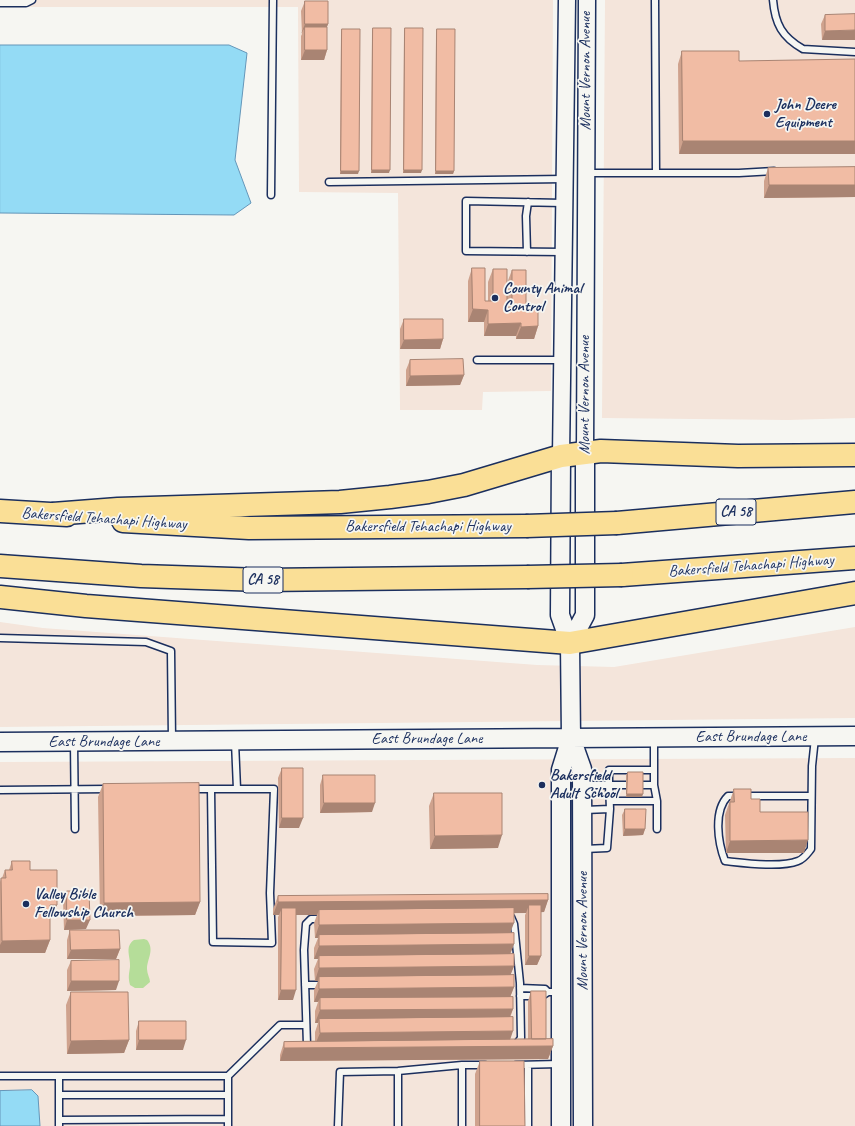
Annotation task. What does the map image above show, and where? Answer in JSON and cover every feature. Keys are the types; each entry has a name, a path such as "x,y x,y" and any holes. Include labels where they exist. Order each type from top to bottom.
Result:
{"highway":[{"path":"53,514 118,508 340,502 390,497 464,485 561,456 601,451 738,456 855,455"},
{"name":"Bakersfield Tehachapi Highway","path":"0,511 53,514 154,524 249,528 526,526 617,523 855,502"},
{"name":"Bakersfield Tehachapi Highway","path":"0,566 142,576 262,580 622,575 855,558"},
{"path":"0,597 86,606 570,643 855,593"}],"main road":[{"name":"Mount Vernon Avenue","path":"570,643 585,615 585,453"},
{"name":"Mount Vernon Avenue","path":"561,456 560,615 570,643 570,738 561,770 555,992 561,1064 561,1123"},
{"name":"East Brundage Lane","path":"0,742 855,736"},
{"name":"Mount Vernon Avenue","path":"570,738 582,770 584,1123"},
{"path":"561,1123 584,1123"}],"street":[{"name":"Mount Vernon Avenue","path":"561,456 567,0"},
{"name":"Mount Vernon Avenue","path":"585,453 587,0"},
{"path":"565,203 573,206 575,214 575,299 586,316"}],"lane":[{"path":"0,3 26,3 32,0"},
{"path":"271,195 273,0"},
{"path":"655,0 656,173"},
{"path":"773,0 776,24 796,45 803,50 855,52"},
{"path":"586,173 780,171"},
{"path":"329,182 565,179"},
{"path":"564,252 466,251 466,201 565,203"},
{"path":"527,252 526,216 528,202"},
{"path":"478,360 562,360"},
{"path":"0,638 146,642 171,651 172,741"},
{"path":"811,796 728,796 722,802 719,816 720,848 725,861 757,864 797,862 806,857 811,849 811,796 815,736"},
{"path":"654,738 654,785 657,829"},
{"path":"235,741 237,789"},
{"path":"74,742 75,829"},
{"path":"582,849 607,848 610,809 610,770 654,770"},
{"path":"582,785 626,785"},
{"path":"642,785 654,785"},
{"path":"0,790 112,789"},
{"path":"188,789 211,789 237,789 274,789 270,893 272,943 213,942 211,789"},
{"path":"610,801 656,801"},
{"path":"582,810 610,809"},
{"path":"511,917 514,924 520,986 522,1038 515,1046 500,1048 312,1050 306,1045 305,985 306,924 311,919 511,917"},
{"path":"512,984 555,992"},
{"path":"305,985 329,985"},
{"path":"520,996 542,996 555,992"},
{"path":"0,1076 228,1076 280,1025 306,1025"},
{"path":"506,1065 561,1064"},
{"path":"338,1126 340,1072 398,1071 491,1065"},
{"path":"528,1065 528,1126"},
{"path":"462,1066 462,1126"},
{"path":"398,1071 398,1126"},
{"path":"59,1076 58,1123 228,1119"},
{"path":"228,1076 228,1126"},
{"path":"59,1095 228,1094"}],"shaded area":[{"path":"0,0 553,0 551,391 483,392 482,410 400,410 398,193 299,192 298,7 0,7"},
{"path":"605,0 855,0 855,418 788,420 602,418"},
{"path":"0,622 43,628 537,665 614,667 855,627 855,718 0,727"},
{"path":"855,758 855,1126 0,1126 0,762"}],"green space":[{"path":"134,940 147,940 151,951 147,965 147,973 150,982 143,988 135,988 130,985 129,982 129,946"}],"water":[{"path":"0,45 229,45 247,53 235,160 251,203 234,215 0,213"},
{"path":"32,1090 38,1096 40,1126 0,1126 0,1091"}],"building":[{"path":"305,1 328,1 328,24 305,24"},
{"path":"855,14 855,30 825,31 825,15"},
{"path":"305,27 327,27 327,50 305,50"},
{"path":"373,28 391,28 390,170 372,170"},
{"path":"405,28 423,28 422,170 404,170"},
{"path":"342,29 360,29 359,171 341,171"},
{"path":"437,29 455,29 454,171 436,171"},
{"name":"John Deere Equipment","path":"682,51 739,51 739,61 855,59 855,141 683,141"},
{"path":"855,167 855,185 769,185 768,168"},
{"path":"472,268 485,268 485,301 493,301 493,269 507,269 507,308 512,308 512,270 526,270 526,309 538,309 538,326 521,327 521,323 488,324 488,310 473,309"},
{"path":"404,319 443,319 443,339 404,340"},
{"path":"463,359 464,375 410,376 410,360"},
{"path":"282,768 303,768 303,818 282,818"},
{"path":"628,772 643,772 643,794 627,794"},
{"path":"323,775 375,775 375,803 324,803"},
{"path":"199,783 200,902 104,903 103,784"},
{"path":"734,789 751,789 751,799 760,799 760,812 808,812 808,840 730,841 730,802 734,802"},
{"path":"434,793 502,793 502,835 435,836"},
{"path":"625,809 646,809 645,829 625,829"},
{"name":"Valley Bible Fellowship Church","path":"12,861 30,861 30,870 57,870 57,905 50,905 50,940 2,941 1,878 6,878 5,870 12,870"},
{"path":"67,891 89,891 90,920 67,920"},
{"path":"548,894 548,900 278,902 278,896"},
{"path":"529,905 541,905 541,956 529,956"},
{"path":"282,908 296,908 296,990 281,990"},
{"path":"514,908 514,923 319,925 319,910"},
{"path":"70,930 119,930 120,949 71,950"},
{"path":"514,933 514,944 319,946 319,935"},
{"path":"514,954 514,966 319,968 319,956"},
{"path":"119,960 119,981 71,981 71,961"},
{"path":"514,975 514,987 319,989 319,977"},
{"path":"531,991 546,991 546,1039 532,1039"},
{"path":"71,992 128,992 129,1040 71,1041"},
{"path":"513,997 513,1009 320,1010 320,998"},
{"path":"513,1017 513,1031 320,1033 319,1019"},
{"path":"139,1021 186,1021 186,1040 139,1040"},
{"path":"553,1039 553,1046 284,1048 284,1042"},
{"path":"480,1061 524,1061 525,1126 480,1126"}],"place":[{"name":"John Deere Equipment","path":"767,114"},
{"name":"County Animal Control","path":"495,298"},
{"name":"Bakersfield Adult School","path":"542,785"},
{"name":"Valley Bible Fellowship Church","path":"26,904"}]}
